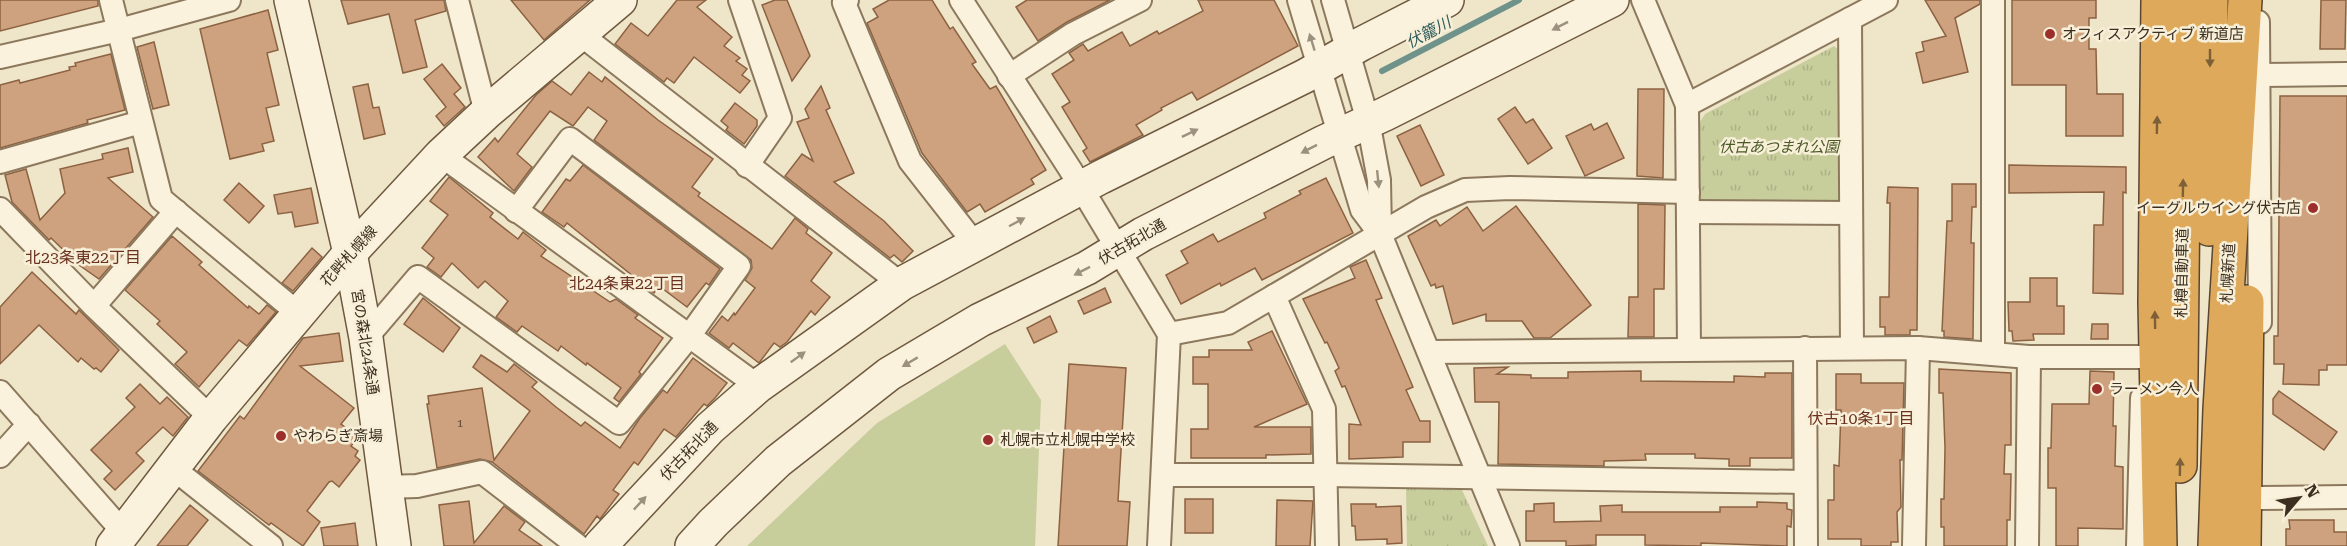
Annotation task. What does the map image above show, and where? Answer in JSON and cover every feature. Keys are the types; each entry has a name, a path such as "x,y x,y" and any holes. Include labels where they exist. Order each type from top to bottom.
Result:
{"highway":[{"path":"2158,0 2156,360 2160,546"},
{"name":"札樽自動車道","path":"2179,546 2185,0"},
{"name":"札樽自動車道","path":"2207,546 2211,0"},
{"name":"札幌新道","path":"2215,546 2220,397 2245,0"},
{"path":"2244,546 2251,0"}],"street":[{"path":"111,0 161,199 299,314"},
{"path":"0,57 118,30 229,0"},
{"name":"宮の森北24条通","path":"291,0 350,253 366,338 394,546"},
{"path":"457,0 486,113"},
{"name":"花畔札幌線","path":"119,540 211,418 350,253 441,155 486,113 620,0"},
{"path":"740,0 780,118 747,165"},
{"path":"848,0 844,3 910,161 975,244"},
{"path":"961,0 1081,187 1169,334 1159,546"},
{"path":"1009,75 1073,34 1140,0"},
{"path":"1299,0 1362,210 1380,234 1508,546"},
{"path":"1333,0 1368,121 1379,180 1380,234"},
{"name":"伏古拓北通","path":"600,546 710,428 758,386 901,284 1081,187 1319,68 1447,0"},
{"name":"伏古拓北通","path":"692,546 778,461 889,374 980,320 1087,268 1143,234 1612,0"},
{"path":"1643,0 1687,105 1689,349"},
{"path":"1687,105 1887,0"},
{"path":"1993,0 1993,354"},
{"path":"2258,0 2260,546"},
{"path":"1850,19 1852,348"},
{"path":"580,34 901,284"},
{"path":"2258,75 2347,74"},
{"path":"0,162 141,122"},
{"path":"366,338 418,277 619,423 690,335 739,266 570,139 516,211"},
{"path":"441,155 758,386"},
{"path":"1169,334 1228,323 1426,207 1464,190 1510,188 1851,213"},
{"path":"94,306 176,211"},
{"path":"2,216 211,418"},
{"path":"1274,296 1324,409 1327,546"},
{"path":"1804,348 1806,546"},
{"path":"1914,546 1918,348"},
{"path":"1429,352 1918,348 2029,357 2156,360"},
{"path":"2027,546 2029,357"},
{"path":"2138,546 2142,380 2156,360"},
{"path":"0,392 29,424 119,540"},
{"path":"0,456 29,424"},
{"path":"174,468 271,546"},
{"path":"386,487 417,486 482,472 578,546"},
{"path":"1163,475 1805,482"},
{"path":"2260,498 2347,497"}],"green space":[{"name":"伏古あつまれ公園","path":"1834,46 1844,54 1843,201 1833,210 1697,202 1698,125 1705,114"},
{"path":"1005,344 1041,400 1035,546 747,546 877,423"},
{"path":"1406,488 1462,490 1488,546 1407,546"}],"building":[{"path":"0,0 98,0 98,6 0,31"},
{"path":"341,0 444,0 446,11 415,20 427,67 403,73 389,14 348,24"},
{"path":"511,0 590,0 544,40"},
{"path":"677,0 706,0 697,7 732,37 724,46 740,58 736,61 747,69 742,75 750,81 740,93 694,57 674,83 667,78 664,82 615,44 631,23 648,36"},
{"path":"775,0 787,0 810,56 792,81 762,5"},
{"path":"889,0 932,0 950,29 953,27 976,62 972,64 990,89 996,86 1046,170 1031,179 1034,184 985,212 980,204 967,212 922,153 867,23 878,17 873,9"},
{"path":"1027,0 1110,0 1067,22 1038,41 1016,7"},
{"path":"1198,0 1274,0 1298,46 1197,100 1192,92 1161,108 1162,110 1136,125 1143,135 1090,162 1083,151 1087,148 1062,107 1070,102 1052,74 1074,60 1069,53 1083,44 1088,51 1122,32 1130,46 1157,31 1159,34 1203,11"},
{"path":"1925,0 1980,0 1980,4 1955,18 1968,72 1923,83 1916,53 1924,51 1922,42 1946,36"},
{"name":"オフィスアクティブ 新道店","path":"2012,0 2096,0 2096,18 2089,18 2089,49 2096,49 2097,94 2123,94 2123,136 2066,136 2066,85 2012,85"},
{"path":"2321,0 2346,0 2345,49 2320,49"},
{"path":"268,10 278,50 267,53 279,105 266,108 274,141 262,144 264,151 230,159 200,29"},
{"path":"154,42 169,105 153,109 137,47"},
{"path":"111,54 125,110 0,148 0,85 19,80 20,83 70,70 69,67 76,66 75,63"},
{"path":"442,64 461,88 454,94 465,107 444,126 436,116 446,107 424,79"},
{"path":"589,72 602,82 605,77 658,120 713,159 692,187 700,193 698,196 772,249 795,218 808,229 806,233 832,253 811,281 830,297 815,315 811,311 787,342 780,347 774,343 759,363 733,343 729,348 709,333 722,316 728,321 734,313 735,315 755,288 745,280 752,268 751,260 594,140 607,121 588,107 573,126 550,111 517,154 532,167 514,191 478,157 495,138 498,142 536,95 552,81 571,95"},
{"path":"368,84 373,108 379,107 385,134 364,139 353,87"},
{"path":"821,86 830,108 826,110 854,173 834,182 884,221 913,251 902,262 894,255 890,258 785,176 802,154 813,161 797,122 809,118 805,109"},
{"path":"1638,89 1664,89 1663,178 1637,176"},
{"name":"イーグルウイング伏古店","path":"2280,96 2347,96 2347,365 2327,365 2327,370 2319,370 2319,385 2283,384 2284,364 2274,364 2274,336 2278,336"},
{"path":"735,103 757,120 757,126 744,144 726,130 728,127 721,121"},
{"path":"1515,107 1526,123 1533,119 1552,148 1528,164 1498,119"},
{"path":"1607,123 1624,158 1585,176 1566,136 1591,124 1594,130"},
{"path":"1420,125 1444,175 1421,186 1397,136"},
{"path":"128,148 133,172 108,178 153,217 99,279 79,265 51,238 49,240 12,202 5,175 26,169 40,220 65,193 60,169 103,159 102,154"},
{"path":"583,165 720,269 709,285 706,283 687,307 659,286 654,293 567,223 564,227 542,212 566,179 570,181"},
{"path":"2009,165 2126,167 2126,193 2123,192 2123,294 2093,293 2094,225 2103,225 2104,192 2009,193"},
{"path":"449,177 493,213 490,217 518,239 523,232 546,250 541,256 610,302 616,299 638,315 635,318 663,338 639,372 641,374 619,402 614,398 621,388 587,363 586,365 561,346 558,351 522,326 517,332 496,317 508,301 485,281 478,288 452,263 441,277 427,267 434,258 422,248 448,215 430,201"},
{"path":"1326,178 1353,233 1262,280 1255,268 1221,286 1220,283 1181,304 1166,275 1188,263 1181,251 1213,234 1218,242 1266,218 1264,213 1301,194 1299,191"},
{"path":"239,183 264,206 249,223 224,200"},
{"path":"1952,184 1976,184 1976,207 1972,207 1971,243 1974,243 1973,339 1944,337 1944,331 1942,331 1947,221 1952,221"},
{"path":"1888,187 1918,188 1917,330 1910,330 1910,335 1885,335 1885,327 1880,327 1880,297 1889,297 1890,203 1887,203"},
{"path":"311,188 318,223 295,227 292,212 278,214 274,195"},
{"path":"1638,204 1665,205 1664,289 1654,289 1654,337 1628,337 1629,297 1638,297"},
{"path":"1516,206 1591,305 1550,338 1534,338 1522,321 1486,321 1486,314 1453,324 1443,286 1436,288 1435,284 1431,286 1408,236 1436,220 1440,226 1467,207 1483,231"},
{"path":"172,236 202,262 199,265 248,308 249,306 259,314 267,305 276,312 247,346 239,340 199,387 175,364 187,352 157,324 160,321 125,290"},
{"path":"312,248 322,257 293,291 282,283"},
{"path":"1366,260 1382,298 1376,300 1413,387 1406,390 1420,421 1430,421 1430,442 1403,442 1403,457 1349,459 1349,424 1361,425 1345,386 1342,387 1335,371 1339,368 1303,299 1355,278 1350,267"},
{"path":"32,272 76,314 79,310 119,350 101,372 81,358 78,362 39,325 0,364 0,307"},
{"path":"2030,278 2057,278 2057,306 2064,306 2064,334 2033,334 2034,340 2013,341 2012,331 2009,331 2008,302 2030,302"},
{"path":"1105,288 1111,302 1084,314 1078,301"},
{"path":"423,298 460,328 443,352 404,324"},
{"path":"1050,316 1057,332 1034,343 1027,328"},
{"path":"2092,324 2108,324 2108,339 2091,339"},
{"path":"1272,331 1307,404 1254,427 1311,427 1311,454 1266,455 1266,458 1191,458 1191,429 1208,429 1208,384 1193,384 1193,357 1209,357 1209,350 1252,350 1248,342"},
{"path":"339,333 343,361 300,366 354,408 341,424 358,437 351,446 358,451 355,456 360,460 339,487 332,481 329,482 307,511 320,522 303,546 271,523 269,525 198,471 240,416 244,419 303,338"},
{"path":"481,355 507,372 514,364 537,382 532,387 556,407 581,426 585,422 620,448 640,418 663,390 667,393 693,358 727,383 707,406 704,404 676,437 664,429 638,465 634,462 613,490 619,494 600,519 597,516 584,534 492,462 480,459 437,468 427,404 429,404 428,396 482,388 494,460 530,411 473,367"},
{"path":"1069,364 1126,368 1118,501 1130,502 1127,546 1058,546"},
{"path":"1508,367 1497,374 1531,375 1531,378 1568,378 1568,372 1641,371 1641,381 1734,382 1734,376 1765,377 1765,373 1792,373 1792,458 1750,458 1750,466 1729,466 1729,459 1695,458 1695,454 1645,454 1646,460 1604,461 1604,466 1498,464 1499,402 1475,402 1474,368"},
{"path":"1939,369 2011,373 2011,445 2005,445 2004,474 2011,474 2007,546 1944,546 1941,499 1944,499 1945,448 1943,393 1939,393"},
{"path":"2090,371 2114,372 2115,466 2123,467 2123,529 2078,528 2078,546 2056,546 2056,488 2048,488 2048,448 2051,448 2052,404 2089,404"},
{"path":"1836,374 1861,374 1861,383 1904,383 1902,460 1900,460 1901,507 1897,512 1898,542 1891,542 1891,546 1861,546 1861,539 1828,539 1828,500 1834,500 1834,465 1839,466 1841,410 1836,410"},
{"path":"140,384 160,404 167,397 188,417 173,436 163,427 136,453 144,461 115,490 104,479 112,471 91,450 135,407 126,398"},
{"path":"2279,391 2337,432 2324,450 2273,414 2273,399"},
{"path":"1185,499 1213,499 1213,533 1185,533"},
{"path":"1277,500 1313,501 1310,546 1276,546"},
{"path":"469,501 474,543 504,506 525,522 519,530 542,546 444,546 439,505"},
{"path":"1757,502 1787,503 1787,509 1792,510 1791,527 1787,526 1787,546 1701,543 1701,546 1645,545 1645,535 1596,535 1596,545 1566,546 1566,541 1526,541 1526,511 1534,511 1534,504 1554,503 1554,522 1601,521 1600,506 1622,505 1622,512 1720,512 1720,507 1757,507"},
{"path":"1351,504 1376,504 1376,507 1401,506 1402,543 1387,544 1387,539 1356,540 1355,526 1352,526"},
{"path":"190,505 208,520 187,546 157,546"},
{"path":"2289,520 2334,520 2334,532 2347,532 2347,546 2286,546 2286,529 2290,529"},
{"path":"355,523 358,546 324,546 321,528"}],"waterway":[{"name":"伏籠川","path":"1382,71 1519,0"}],"place":[{"name":"オフィスアクティブ 新道店","path":"2050,34"},
{"name":"イーグルウイング伏古店","path":"2313,208"},
{"name":"ラーメン今人","path":"2097,389"},
{"name":"やわらぎ斎場","path":"281,436"},
{"name":"札幌市立札幌中学校","path":"988,440"}],"district":[{"name":"北23条東22丁目","path":"83,257"},
{"name":"北24条東22丁目","path":"627,283"},
{"name":"伏古10条1丁目","path":"1861,418"}]}
